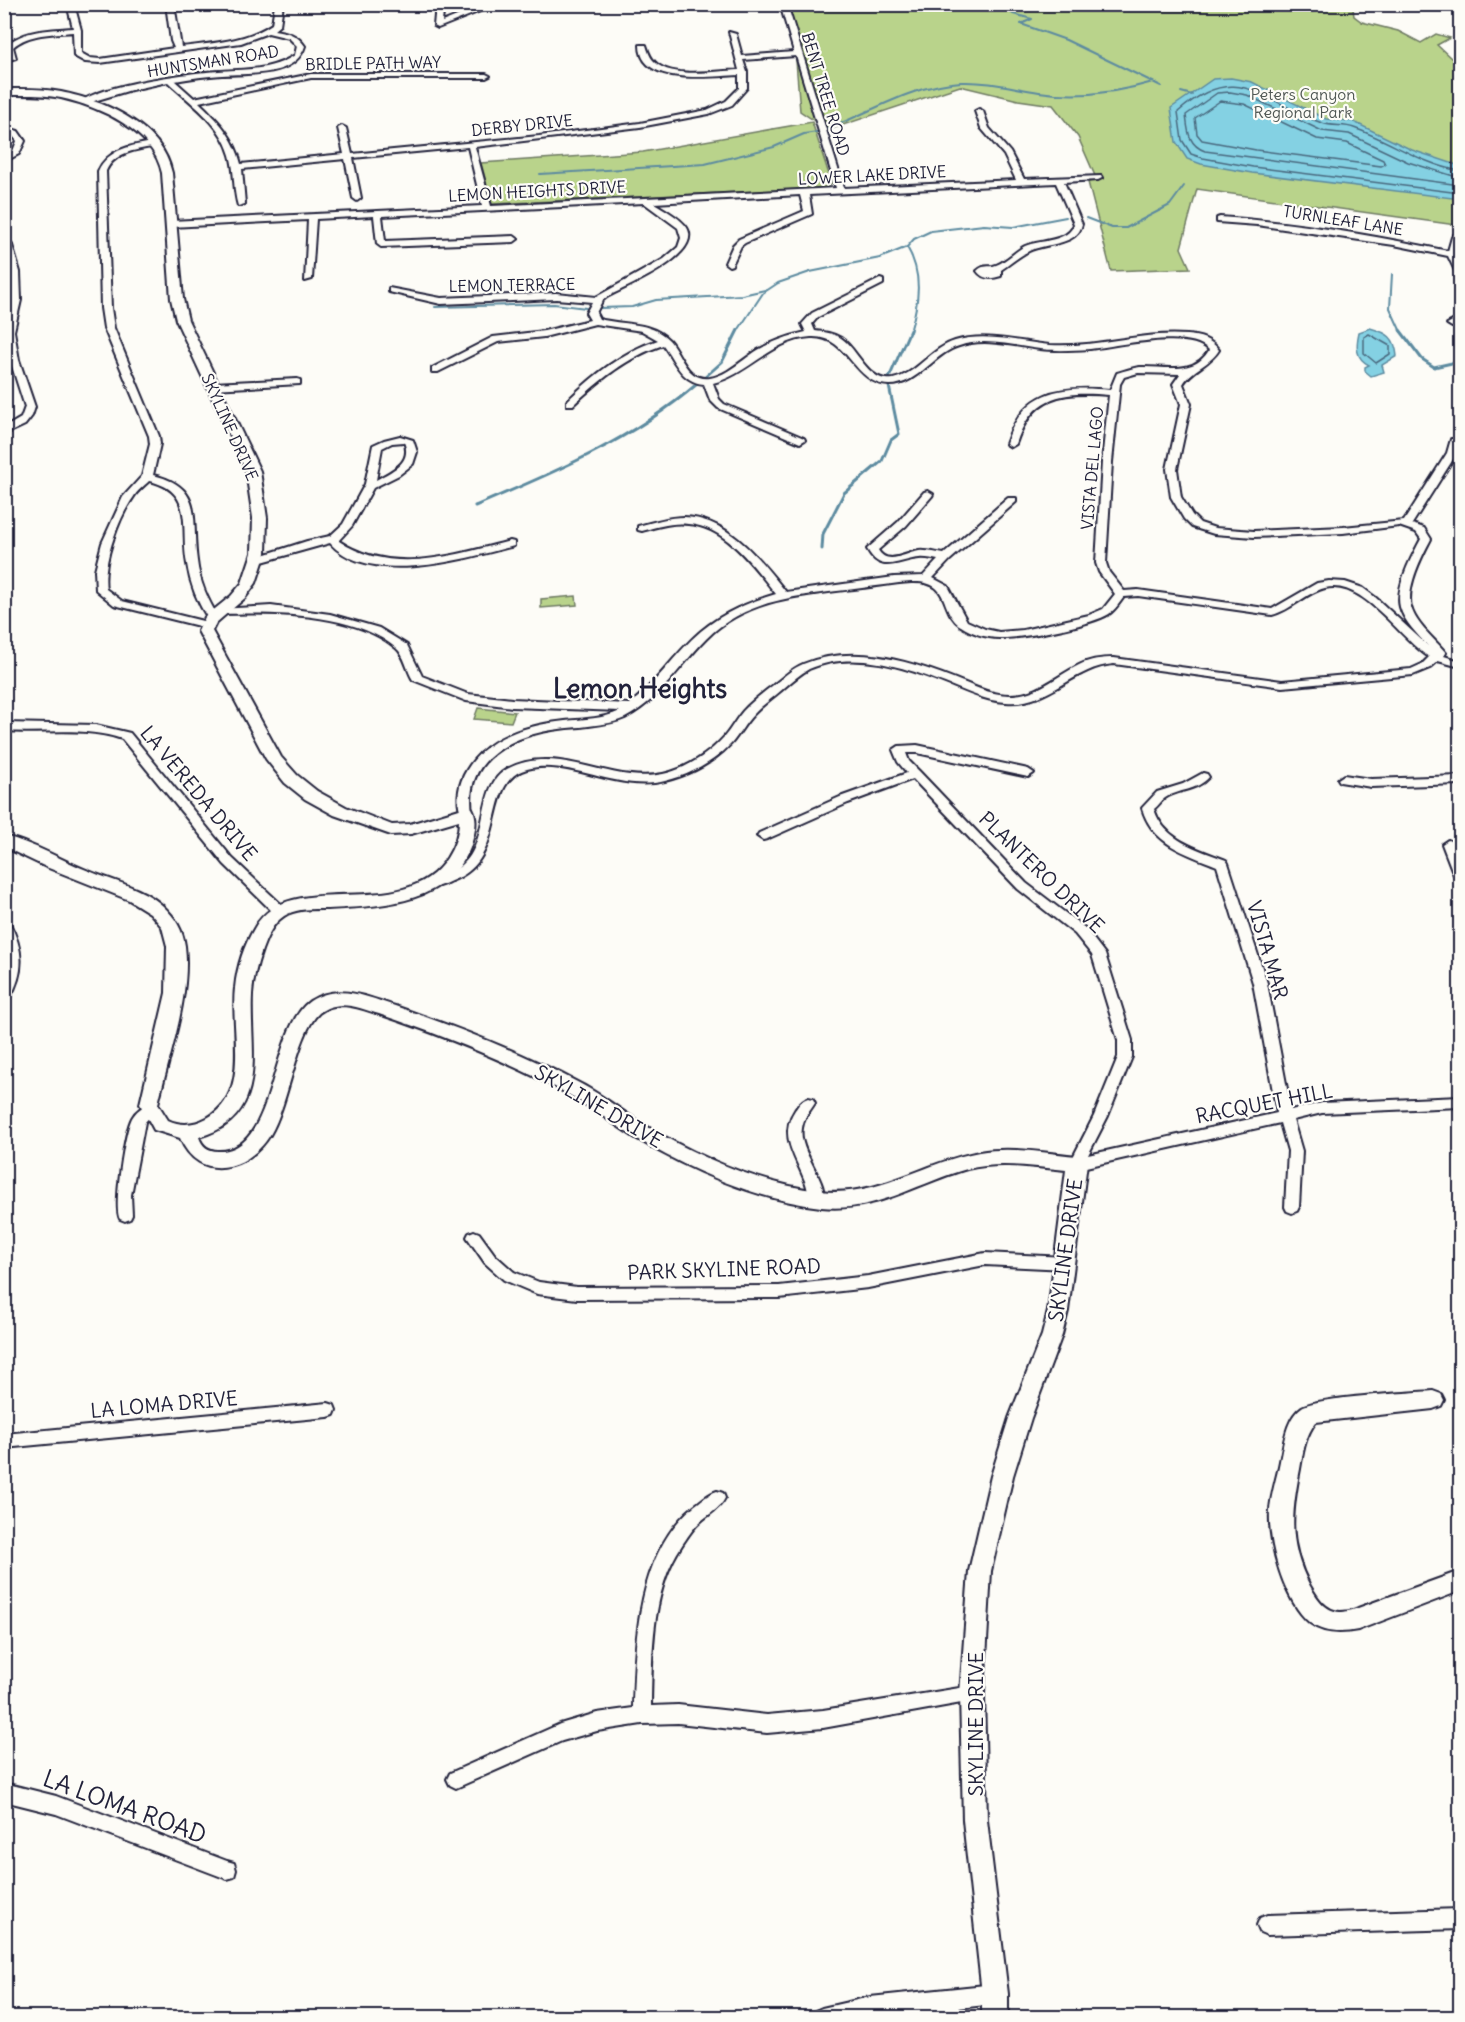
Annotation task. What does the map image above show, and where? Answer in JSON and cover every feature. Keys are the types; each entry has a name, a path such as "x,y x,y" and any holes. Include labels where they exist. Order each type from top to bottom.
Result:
{"street":[{"path":"70,4 77,30 77,54 80,58 88,60 115,60 178,48 241,41 269,31 278,22 279,4"},
{"path":"170,4 178,48"},
{"path":"440,4 438,26 495,4"},
{"name":"BENT TREE ROAD","path":"783,4 841,191"},
{"path":"1414,12 1419,4 1461,7"},
{"path":"12,58 9,47 18,40 35,34 77,30"},
{"name":"HUNTSMAN ROAD","path":"84,102 118,91 211,73 268,70 286,64 298,56 301,46 297,40 286,34 269,31"},
{"path":"643,47 650,62 666,71 694,74 743,72 732,34"},
{"path":"739,58 798,54"},
{"name":"DERBY DRIVE","path":"238,167 471,146 599,131 709,112 729,103 740,93 743,88 743,72"},
{"name":"BRIDLE PATH WAY","path":"191,101 311,76 350,74 486,76"},
{"path":"171,81 219,128 231,146 238,167 241,204"},
{"name":"SKYLINE DRIVE","path":"4,92 45,93 84,102 131,126 154,144 165,165 180,312 256,481 259,507 258,560 255,573 247,588 214,618"},
{"path":"979,111 981,123 988,134 1005,151 1023,183"},
{"path":"342,128 357,198"},
{"path":"4,129 15,133 21,141 16,153 4,160"},
{"path":"154,144 116,155 104,164 102,171 106,308 109,328 154,436 155,444 147,477 130,495 121,511 101,568 99,583 101,590 118,603 214,618 234,612 271,609 330,617 375,630 403,647 417,678 466,698 512,703 633,708"},
{"path":"471,146 487,208"},
{"name":"LOWER LAKE DRIVE","path":"647,201 1098,178"},
{"path":"996,269 1028,248 1066,238 1077,229 1078,224 1059,181"},
{"path":"729,263 737,245 742,241 809,212 804,193"},
{"name":"LEMON HEIGHTS DRIVE","path":"171,224 647,201 682,227 685,238 682,248 667,261 597,300"},
{"path":"378,214 381,244 514,239"},
{"path":"308,279 312,217"},
{"name":"TURNLEAF LANE","path":"1220,220 1257,222 1375,239 1456,256"},
{"path":"1461,232 1452,242 1461,273"},
{"path":"4,237 15,264 15,311 9,328 10,341 30,407 29,414 23,422 4,432"},
{"path":"811,334 807,324 815,315 880,282"},
{"name":"LEMON TERRACE","path":"392,290 441,301 556,296 597,300"},
{"path":"595,321 591,313 597,300"},
{"path":"435,370 496,339 544,334 595,321 648,329 667,343 680,361 686,376 694,380 708,381 722,377 777,345 811,334 829,335 841,341 873,377 891,382 909,377 929,357 944,348 970,340 1064,348 1184,337 1202,341 1213,347 1213,353 1207,360 1188,371 1181,378 1178,386"},
{"path":"570,403 608,368 640,351 667,343"},
{"path":"4,841 16,844 52,863 140,899 156,909 170,925 176,946 177,973 169,1025 149,1095 150,1109 161,1125 173,1131 188,1131 204,1128 223,1117 231,1110 240,1094 244,1070 242,1000 246,971 265,923 279,910 301,904 389,898 455,875 472,863 486,830 497,786 506,774 514,769 530,764 549,763 638,780 663,778 681,772 701,762 720,747 748,714 795,673 808,665 823,661 867,659 899,662 987,695 1016,699 1031,698 1047,692 1080,668 1097,661 1114,661 1295,684 1413,672 1426,666 1437,657 1439,650 1406,611 1405,597 1409,572 1426,538 1420,530 1407,524 1254,534 1220,532 1196,525 1188,517 1176,497 1172,469 1186,404 1178,386 1155,369"},
{"name":"VISTA DEL LAGO","path":"1121,594 1104,572 1101,563 1114,393 1120,375 1138,370 1155,369 1188,371"},
{"path":"708,381 715,400 721,406 800,440"},
{"path":"213,386 297,382"},
{"path":"1011,444 1014,429 1043,397 1066,391 1089,390 1114,393"},
{"path":"258,560 311,543 333,539 346,526 369,486 379,445 397,440 408,440 413,456 408,465 369,486"},
{"path":"1407,524 1452,453 1455,441"},
{"path":"147,477 178,489 186,502 192,530 190,559 208,611 214,618"},
{"path":"928,495 902,524 873,549 876,556 889,562 920,554 946,558"},
{"path":"926,579 946,558 1012,500"},
{"path":"642,528 670,521 693,521 720,532 748,554 783,595"},
{"path":"333,539 334,543 341,548 367,560 395,562 457,556 510,544"},
{"path":"434,883 449,871 459,854 468,825 464,791 470,774 497,745 527,731 620,716 633,708 670,673 703,635 720,621 753,604 783,595 926,579 944,588 963,623 982,632 999,635 1023,633 1092,618 1107,611 1121,594 1138,593 1272,612 1287,607 1305,592 1320,585 1346,585 1365,594 1428,652 1461,664"},
{"path":"214,618 205,631 208,640 241,696 270,753 291,778 311,795 340,812 391,830 411,829 466,812"},
{"name":"LA VEREDA DRIVE","path":"4,727 86,727 113,730 126,736 228,861 279,910"},
{"name":"PLANTERO DRIVE","path":"1028,773 917,749 899,750 904,762 1022,886 1080,931 1098,954 1125,1040 1125,1057 1101,1116 1077,1163"},
{"path":"763,836 844,800 915,774"},
{"name":"VISTA MAR","path":"1203,777 1187,787 1161,795 1148,808 1149,817 1167,839 1222,863 1260,981 1294,1151 1293,1208"},
{"path":"1344,779 1371,783 1461,780"},
{"path":"1448,843 1461,875"},
{"path":"4,925 14,953 15,968 15,978 4,996"},
{"name":"SKYLINE DRIVE","path":"188,1131 189,1141 204,1156 219,1160 246,1152 254,1145 267,1121 297,1034 307,1015 320,1004 349,998 415,1019 499,1051 577,1091 651,1138 703,1162 758,1184 818,1199 870,1199 970,1161 996,1158 1077,1163 1066,1263 1052,1335 1020,1418 1002,1476 980,1571 972,1694 975,1820 995,1994 995,2018"},
{"name":"RACQUET HILL","path":"1077,1163 1285,1115 1356,1105 1461,1102"},
{"path":"808,1103 797,1116 793,1133 799,1155 814,1182 818,1199"},
{"path":"125,1215 124,1195 138,1120 150,1109"},
{"name":"PARK SKYLINE ROAD","path":"474,1237 490,1258 509,1275 537,1288 577,1293 779,1292 868,1282 985,1259 1066,1263"},
{"path":"1433,1400 1334,1409 1309,1414 1297,1430 1281,1510 1282,1529 1290,1570 1297,1587 1308,1605 1320,1617 1341,1623 1358,1619 1461,1581"},
{"name":"LA LOMA DRIVE","path":"4,1441 328,1410"},
{"path":"642,1715 643,1662 647,1626 654,1592 667,1552 690,1521 717,1498"},
{"path":"456,1779 560,1733 597,1722 642,1715 678,1714 767,1724 823,1719 972,1694"},
{"name":"LA LOMA ROAD","path":"4,1792 56,1805 227,1870"},
{"path":"1267,1925 1461,1919"},
{"path":"822,2018 870,2007 995,1994"}],"green space":[{"name":"Peters Canyon Regional Park","path":"787,5 1361,5 1353,9 1354,16 1362,22 1398,31 1421,43 1436,34 1450,38 1437,45 1451,58 1460,60 1460,223 1456,225 1197,189 1181,248 1190,268 1111,271 1088,182 1102,179 1096,178 1078,137 1053,105 1018,100 960,86 828,130 800,111 793,23"},
{"path":"812,122 832,184 824,188 492,204 481,163 643,152"},
{"path":"576,596 577,605 541,608 541,599"},
{"path":"478,708 515,712 511,722 474,719"}],"water":[{"path":"1231,78 1252,82 1326,119 1352,121 1412,150 1460,166 1460,199 1252,173 1201,164 1187,159 1176,142 1171,108 1213,79"},
{"path":"1370,328 1390,337 1397,356 1382,365 1384,372 1371,376 1365,371 1365,367 1369,365 1361,359 1357,347 1359,332"}],"waterway":[{"path":"999,4 1013,14 1032,19 1021,24 1066,40 1153,82"},
{"path":"827,129 893,100 943,84 981,83 1068,95 1111,92 1153,82"},
{"path":"1153,82 1161,86"},
{"path":"1181,92 1192,95"},
{"path":"540,174 705,164 774,147 804,134 817,132"},
{"path":"1086,218 1112,228 1126,228 1170,205 1184,186"},
{"path":"907,247 914,239 931,231 984,225 1013,227 1066,217"},
{"path":"737,332 763,293 778,283 810,272 880,258 907,247"},
{"path":"907,247 915,267 918,288 916,310 910,332"},
{"path":"1392,274 1390,308 1400,330"},
{"path":"600,308 632,307 656,300 742,295 765,290"},
{"path":"435,307 554,304 586,308"},
{"path":"889,378 910,330"},
{"path":"1400,330 1422,359 1434,367 1452,363 1460,357"},
{"path":"704,378 722,362 737,332"},
{"path":"475,506 562,468 619,439 672,404 697,384"},
{"path":"822,549 823,534 844,493 882,461 891,440 899,434 889,386"}],"district":[{"name":"Lemon Heights","path":"640,688"}]}
